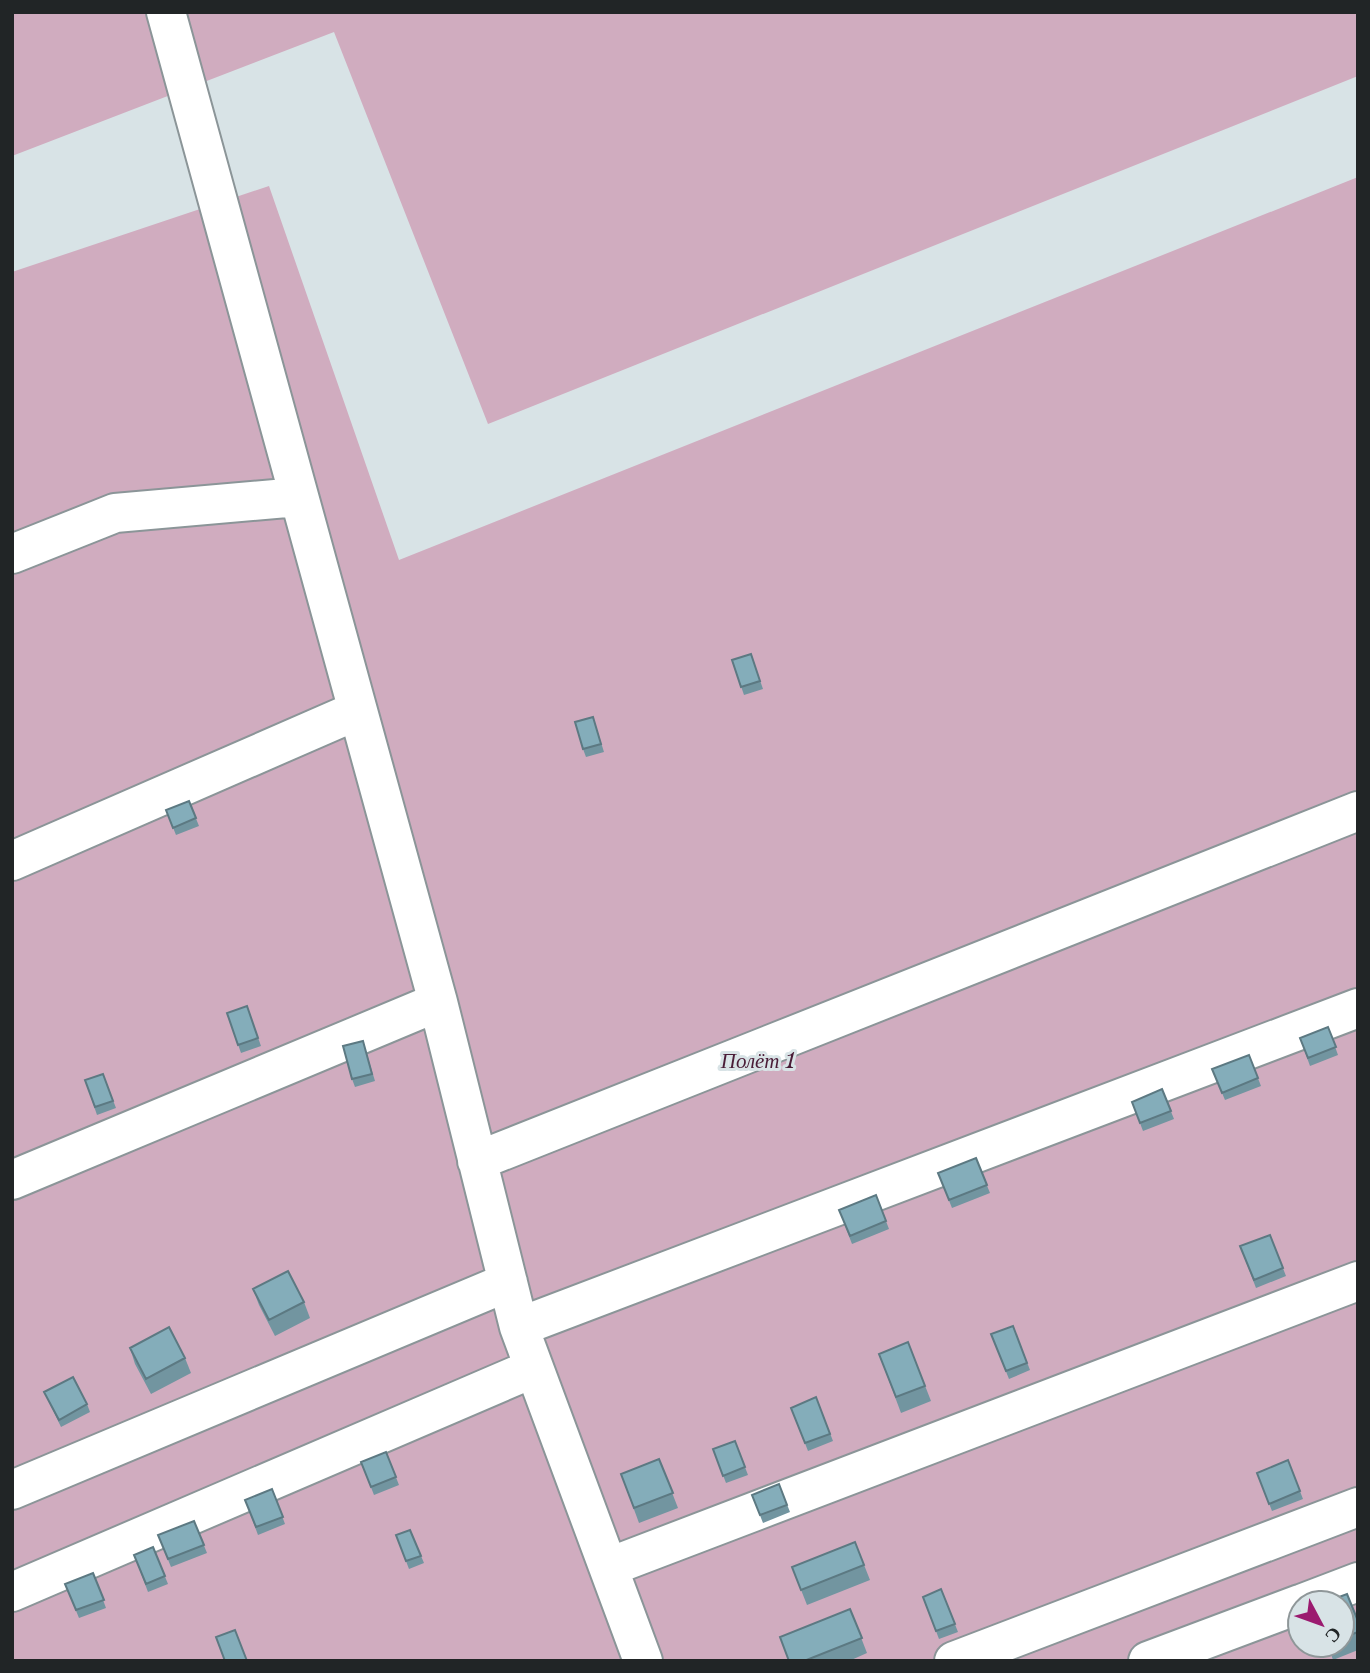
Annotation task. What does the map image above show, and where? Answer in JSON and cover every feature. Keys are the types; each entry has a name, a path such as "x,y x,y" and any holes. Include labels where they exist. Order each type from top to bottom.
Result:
{"lane":[{"path":"166,12 438,1002 519,1327 643,1661"},
{"path":"12,554 116,513 298,497"},
{"path":"12,861 356,711"},
{"path":"477,1161 1358,811"},
{"path":"12,1180 438,1002"},
{"path":"519,1327 1358,1008"},
{"path":"609,1567 1358,1281"},
{"path":"12,1490 508,1283"},
{"path":"12,1592 534,1368"},
{"path":"954,1661 1358,1507"},
{"path":"1149,1661 1286,1610"}],"green space":[{"path":"12,12 1358,12 1358,76 488,424 334,32 12,156"},
{"name":"Полёт 1","path":"1358,177 1358,1661 12,1661 12,272 269,186 399,560"}],"building":[{"path":"751,654 760,681 741,687 732,660"},
{"path":"593,717 601,744 583,749 575,722"},
{"path":"189,801 196,818 173,828 166,810"},
{"path":"247,1006 258,1038 238,1045 227,1013"},
{"path":"1328,1027 1336,1047 1308,1058 1300,1038"},
{"path":"363,1041 372,1074 352,1079 343,1046"},
{"path":"1249,1055 1258,1078 1222,1093 1212,1069"},
{"path":"103,1074 113,1101 95,1107 85,1080"},
{"path":"1162,1089 1171,1111 1140,1123 1132,1102"},
{"path":"976,1158 987,1185 949,1200 938,1173"},
{"path":"876,1195 886,1221 850,1236 839,1210"},
{"path":"1270,1235 1283,1268 1254,1280 1240,1246"},
{"path":"288,1271 304,1302 269,1320 253,1289"},
{"path":"1013,1326 1027,1363 1006,1371 991,1334"},
{"path":"169,1327 185,1358 146,1379 130,1348"},
{"path":"908,1342 925,1386 896,1397 879,1354"},
{"path":"73,1377 87,1404 59,1420 44,1392"},
{"path":"816,1397 830,1434 805,1443 791,1408"},
{"path":"735,1441 745,1467 723,1476 713,1449"},
{"path":"386,1452 396,1477 371,1487 361,1462"},
{"path":"659,1459 673,1493 634,1508 621,1474"},
{"path":"1288,1460 1300,1491 1269,1504 1257,1473"},
{"path":"779,1484 787,1505 760,1515 752,1495"},
{"path":"272,1489 283,1517 256,1527 245,1500"},
{"path":"194,1521 204,1545 168,1559 158,1535"},
{"path":"410,1530 421,1556 406,1561 396,1535"},
{"path":"855,1542 864,1565 801,1590 792,1567"},
{"path":"153,1547 165,1576 146,1584 134,1555"},
{"path":"93,1573 104,1600 76,1610 65,1584"},
{"path":"941,1589 955,1624 936,1631 923,1597"},
{"path":"850,1609 862,1638 804,1661 789,1661 780,1637"},
{"path":"235,1630 247,1661 225,1661 216,1637"}]}
